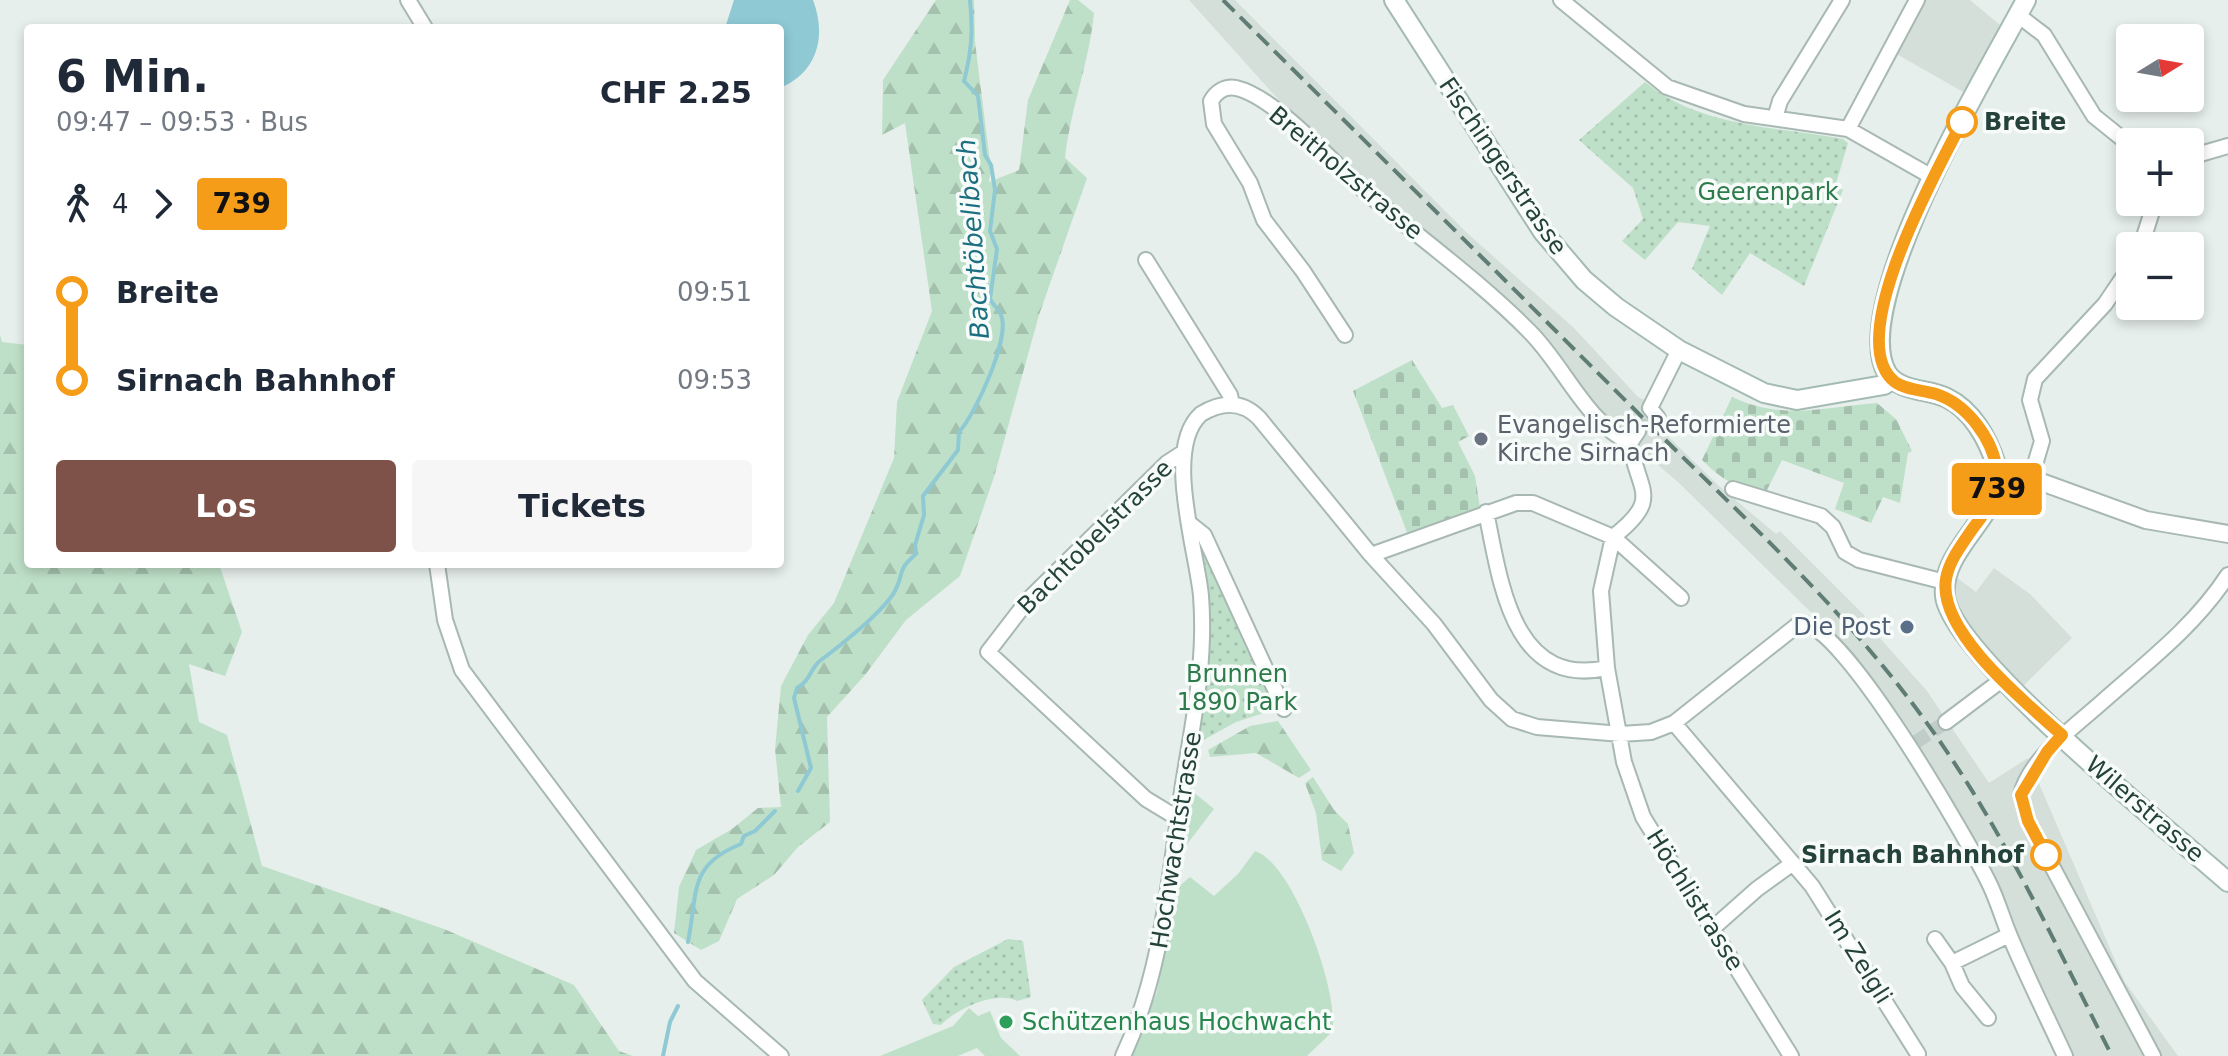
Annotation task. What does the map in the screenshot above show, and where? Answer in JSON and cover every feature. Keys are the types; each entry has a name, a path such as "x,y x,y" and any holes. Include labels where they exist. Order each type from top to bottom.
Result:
{"main road":[{"name":"Fischingerstrasse","path":"1394,0 1511,184 1569,264 1616,307 1679,350 1764,393 1783,399 1825,397 1884,385 1892,379"},
{"path":"2003,679 1954,621 1946,603 1945,582 1958,549 1993,500 1998,473 1985,440 1965,411 1947,398 1898,384 1892,379 1881,348 1886,298 1898,254 2022,8"},
{"name":"Wilerstrasse","path":"2003,679 2228,882"}],"street":[{"path":"408,0 423,24"},
{"path":"1561,0 1667,87 1714,106 1848,129 1934,178"},
{"path":"1775,118 1780,101 1842,0"},
{"path":"1848,129 1917,0"},
{"path":"2022,8 2044,35 2094,116 2116,134"},
{"name":"Breitholzstrasse","path":"1345,335 1303,271 1264,220 1250,183 1214,124 1211,101 1220,90 1235,88 1244,91 1283,116 1367,193 1462,268 1557,362 1605,428 1634,437 1643,504 1633,522 1613,537"},
{"path":"2204,153 2228,146"},
{"path":"1146,260 1230,395 1232,404 1252,411 1259,418 1371,555 1434,624 1491,700 1512,719 1537,727 1621,734 1651,732 1674,723 1787,631 1807,622 1838,646 1913,745 1990,884 2009,935 2065,1056"},
{"path":"2031,478 2042,441 2030,400 2035,379 2105,304 2116,288"},
{"path":"1654,413 1679,350"},
{"name":"Hochwachtstrasse","path":"1123,1056 1156,967 1199,703 1201,599 1189,523 1185,439 1193,421 1208,409 1232,404"},
{"name":"Bachtobelstrasse","path":"1179,819 1146,799 988,652 1028,600 1167,463 1184,452"},
{"path":"1998,473 2031,478 2146,520 2228,534"},
{"path":"1733,489 1821,516 1833,527 1845,552 1859,560 1945,582"},
{"path":"1371,555 1486,512 1516,503 1533,503 1613,537 1681,598"},
{"path":"1486,512 1506,606 1522,633 1540,655 1561,668 1607,668"},
{"path":"1189,523 1204,535 1284,709"},
{"name":"Höchlistrasse","path":"1613,537 1601,591 1607,668 1624,762 1643,817 1791,1056"},
{"path":"438,568 445,620 462,670 687,971 731,1015 781,1056"},
{"path":"2153,1056 2126,1012 2025,813 2021,799 2024,786 2062,735 2178,634 2212,600 2228,575"},
{"path":"1946,722 2003,679"},
{"name":"Im Zelgli","path":"1674,723 1793,863 1839,925 1918,1054"},
{"path":"1713,928 1757,889 1793,863"},
{"path":"1952,963 2009,935"},
{"path":"1935,939 1952,963 1962,986 1988,1018"}],"shaded area":[{"path":"1189,0 1235,0 1467,233 1574,328 1638,397 1647,401 1642,411 1719,486 1776,534 1780,531 1865,616 1863,619 1927,691 1989,783 2028,758 2124,981 2178,1056 2071,1056 2014,935 1863,671 1832,633 1678,482 1613,427 1549,345 1473,268 1413,223 1286,108"},
{"path":"1923,0 1970,0 2000,25 1965,93 1893,52"},
{"path":"1994,568 2030,594 2072,638 2022,687 1965,623 1956,601 1956,577 1976,592"}],"green space":[{"path":"936,0 974,0 975,42 991,170 989,182 1019,170 1028,100 1070,0 1078,0 1094,13 1065,158 1087,178 1039,315 994,477 960,576 906,620 865,675 827,717 830,822 798,847 774,875 737,899 719,941 701,950 674,933 679,887 696,850 732,829 758,808 781,807 775,749 781,686 808,635 834,603 894,458 897,402 932,311 905,123 882,135 883,80"},
{"name":"Geerenpark","path":"1645,82 1666,97 1714,117 1843,139 1848,143 1835,187 1843,190 1804,286 1750,253 1722,295 1692,269 1710,226 1678,222 1645,260 1622,241 1643,219 1633,188 1579,140"},
{"path":"0,335 2,342 24,345 24,568 220,568 242,632 225,676 189,664 199,722 227,735 262,866 444,929 574,985 619,1051 633,1056 0,1056"},
{"path":"1412,360 1442,408 1453,405 1469,436 1458,442 1475,476 1480,508 1408,535 1353,391"},
{"path":"1732,397 1769,409 1786,410 1877,403 1896,419 1912,451 1908,453 1900,503 1883,497 1871,523 1835,509 1844,483 1782,460 1765,494 1723,478 1702,460"},
{"name":"Brunnen 1890 Park","path":"1200,543 1279,708 1236,722 1198,743 1207,668"},
{"path":"1278,721 1311,770 1299,778 1256,753 1210,757 1208,750 1250,726"},
{"path":"1313,777 1334,810 1348,824 1354,853 1341,871 1322,860 1316,813 1305,783"},
{"path":"1192,791 1214,809 1184,848"},
{"path":"1255,851 1270,860 1284,879 1311,932 1329,990 1332,1032 1307,1056 1129,1056 1157,992 1176,889 1190,877 1214,896 1238,874"},
{"path":"1008,939 1023,941 1031,997 1017,1001 998,998 977,1003 956,1013 941,1025 933,1024 922,1000 954,967"},
{"path":"969,1008 978,1016 990,1011 1001,1038 1020,1056 985,1056 977,1048 958,1056 880,1056 953,1026"}],"water":[{"path":"734,0 813,0 819,27 816,52 803,73 784,86 784,24 726,24"}],"waterway":[{"name":"Bachtöbelibach","path":"798,791 811,768 794,698 797,688 806,681 817,663 872,618 895,591 903,568 916,554 915,545 924,515 923,496 958,450 959,432 982,393 1001,340 1001,315 990,299 997,249 990,231 995,190 991,165 985,155 978,96 964,81 971,40 970,0"},
{"name":"Bachtöbelibach","path":"688,942 695,895 704,871 724,852 741,844 744,836 755,831 775,811"},
{"name":"Bachtöbelibach","path":"663,1056 670,1022 678,1006"}],"tunnel":[{"path":"1638,431 1650,408"},
{"path":"1916,742 1946,722"}],"railway":[{"path":"1223,0 1753,526 1824,598 1890,675 1949,755 2000,838 2112,1056"}],"bus line":[{"name":"739","path":"1962,122 1898,254 1886,298 1881,348 1886,372 1898,384 1947,398 1972,418 1996,465 1996,493 1948,568 1945,595 1949,612 1966,638 2003,679 2062,735 2047,752 2021,795 2028,821 2046,855"}],"place":[{"name":"Breite","path":"1962,122"},
{"name":"Evangelisch-Reformierte Kirche Sirnach","path":"1481,439"},
{"name":"Die Post","path":"1907,627"},
{"name":"Sirnach Bahnhof","path":"2046,855"},
{"name":"Schützenhaus Hochwacht","path":"1006,1022"}]}
